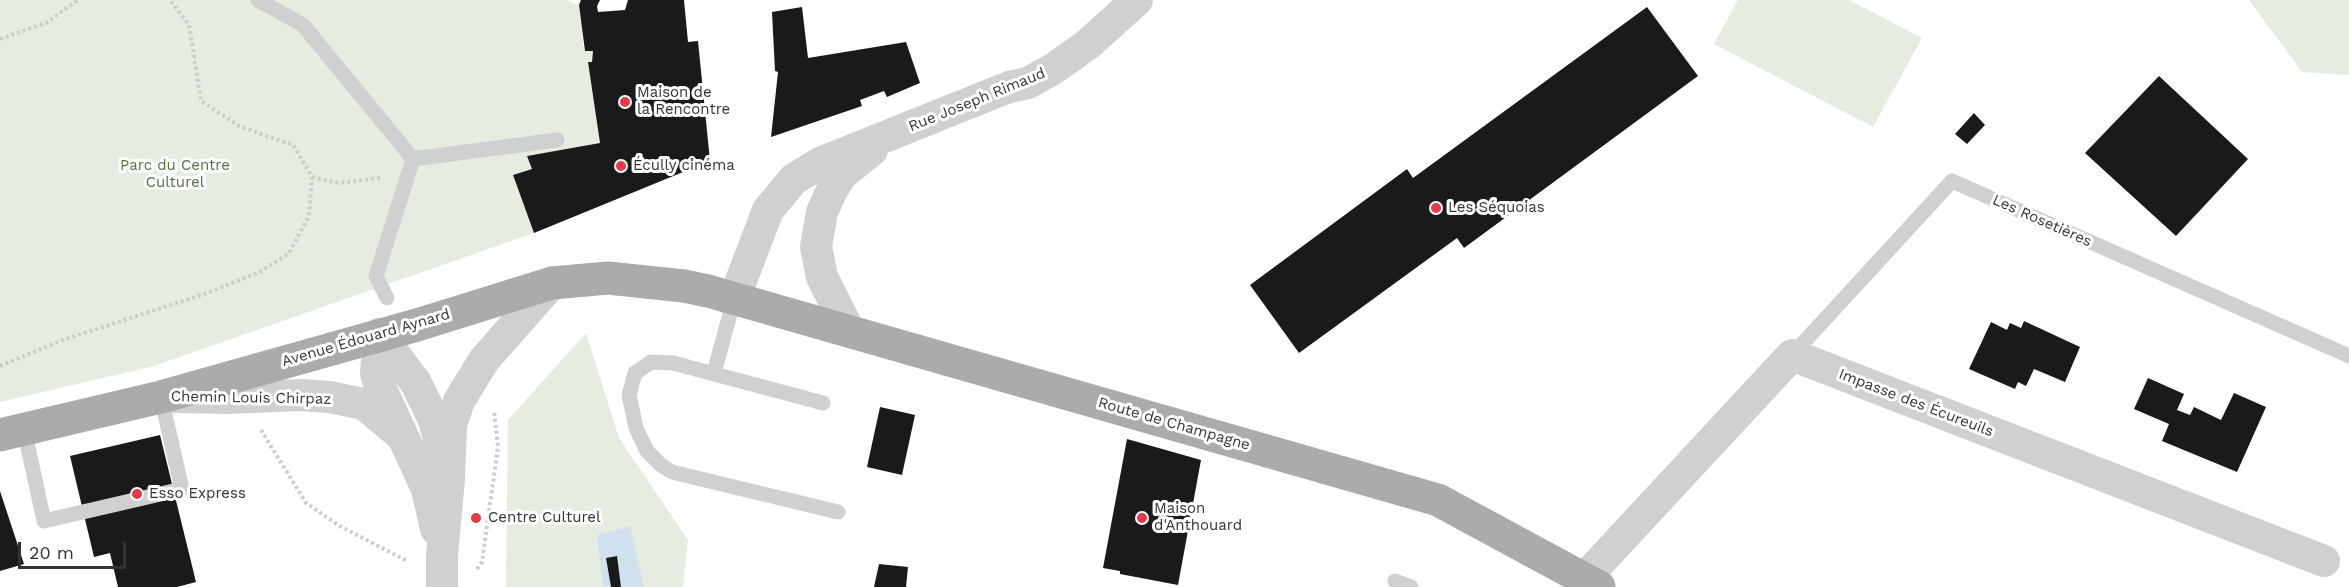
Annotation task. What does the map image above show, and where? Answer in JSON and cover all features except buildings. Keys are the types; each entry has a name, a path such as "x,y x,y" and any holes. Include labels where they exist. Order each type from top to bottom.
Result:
{"main road":[{"name":"Avenue Édouard Aynard","path":"12,432 161,397 417,325 552,284 608,278 684,286 734,299"},
{"name":"Route de Champagne","path":"734,299 848,329 1438,500 1588,584"}],"street":[{"name":"Rue Joseph Rimaud","path":"734,299 768,210 794,179 822,162 1010,87 1028,83 1087,45 1137,0"},
{"name":"Rue Joseph Rimaud","path":"848,329 817,262 816,247 822,212 841,175 854,163 901,130"},
{"name":"Chemin Louis Chirpaz","path":"442,587 441,556 449,479 451,425 459,401 483,360 552,284"},
{"name":"Chemin Louis Chirpaz","path":"379,334 416,383 434,420 449,479"},
{"name":"Chemin Louis Chirpaz","path":"379,334 376,374 401,435 427,489 441,556"},
{"path":"1588,584 1792,355"},
{"name":"Impasse des Écureuils","path":"1792,355 2324,561"},
{"name":"Chemin Louis Chirpaz","path":"161,397 329,397 364,404 401,435"}],"lane":[{"path":"258,0 303,25 413,159"},
{"path":"413,159 557,140"},
{"path":"387,298 376,276 413,159"},
{"name":"Les Rosetières","path":"1792,355 1952,181 2349,356"},
{"path":"714,373 734,299"},
{"path":"823,403 673,363 651,362 635,373 629,395 636,428 647,451 672,472 838,512"},
{"path":"12,432 44,521 182,489 161,397"},
{"path":"1395,581 1411,587"}],"path":[{"path":"0,39 46,23 78,0"},
{"path":"0,366 60,341 207,293 260,272 289,253 309,216 312,177 293,145 239,126 201,101 189,25 170,0"},
{"path":"312,177 338,183 388,178"},
{"path":"258,426 306,503 338,525 411,563"}],"green space":[{"name":"Parc du Centre Culturel","path":"0,0 566,0 579,5 584,51 593,51 592,62 588,62 600,143 527,156 532,169 513,175 534,233 154,366 0,402"},
{"path":"1738,0 1849,0 1922,38 1873,127 1714,44"},
{"path":"2249,0 2349,0 2349,75 2302,72"},
{"path":"586,333 619,438 688,540 683,587 506,587 508,420"}],"water":[{"path":"630,526 644,587 621,587 616,556 607,558 611,587 603,587 597,535"}],"place":[{"name":"Maison de la Rencontre","path":"625,102"},
{"name":"Écully cinéma","path":"621,166"},
{"name":"Les Séquoias","path":"1436,208"},
{"name":"Esso Express","path":"137,494"},
{"name":"Centre Culturel","path":"476,518"},
{"name":"Maison d'Anthouard","path":"1142,518"}]}
